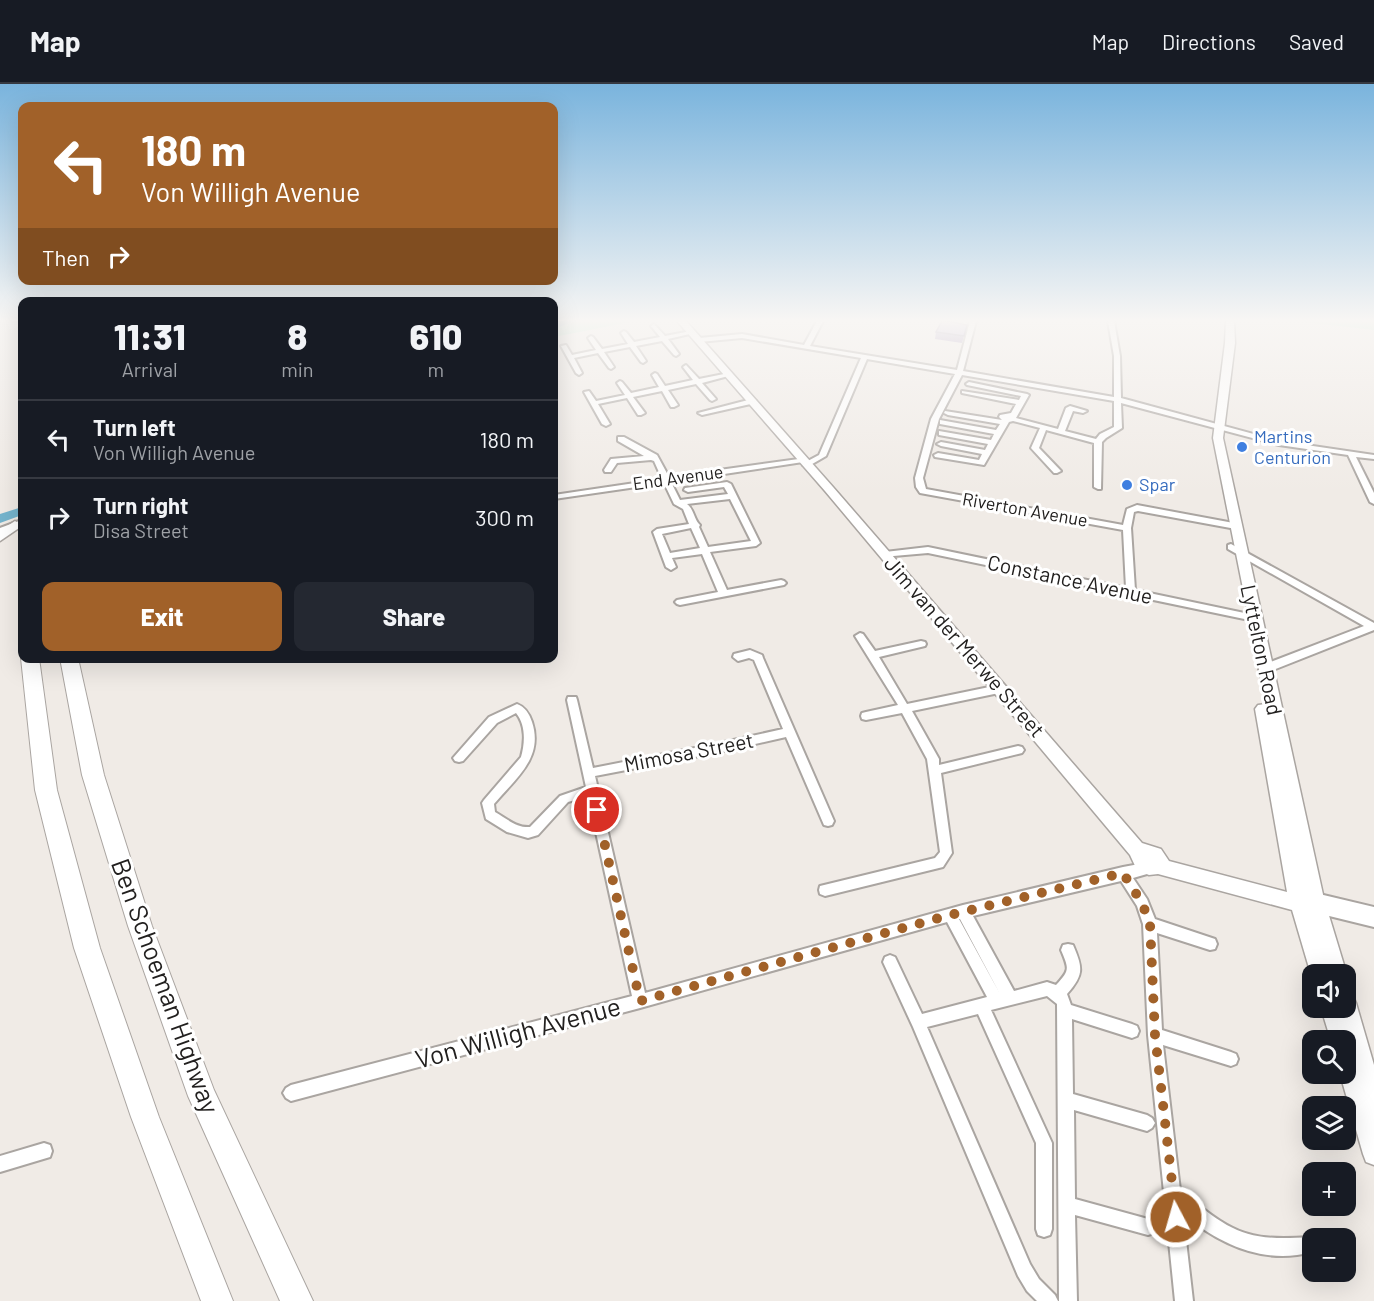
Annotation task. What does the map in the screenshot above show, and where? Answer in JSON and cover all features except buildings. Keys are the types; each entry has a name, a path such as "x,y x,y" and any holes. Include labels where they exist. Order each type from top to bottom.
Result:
{"highway":[{"path":"31,663 46,790 87,948 145,1117 217,1301"},
{"name":"Ben Schoeman Highway","path":"70,663 93,774 144,936 202,1096 296,1297"}],"main road":[{"name":"Jim van der Merwe Street","path":"731,378 1121,829 1143,862"},
{"name":"Lyttelton Road","path":"1220,378 1214,424 1231,525 1308,902 1333,964"},
{"name":"Lyttelton Road","path":"1214,424 1223,378"},
{"path":"0,537 18,525"},
{"name":"Lyttelton Road","path":"1249,617 1264,669 1319,964"},
{"name":"Von Willigh Avenue","path":"1143,862 1308,902"},
{"path":"1350,1018 1374,1103"},
{"path":"1354,1084 1374,1154"}],"street":[{"path":"657,378 674,405"},
{"path":"695,378 712,399"},
{"path":"594,403 717,378"},
{"path":"805,462 822,456 856,378"},
{"name":"Riverton Avenue","path":"957,378 935,419 919,478 923,491 1127,528"},
{"path":"982,378 1119,400 1279,443 1374,457"},
{"path":"948,413 1009,420 1099,440 1118,428 1118,378"},
{"path":"620,383 641,413"},
{"path":"938,455 981,463 1025,396 969,384"},
{"path":"964,392 1022,403"},
{"path":"587,393 606,424"},
{"path":"702,413 752,401"},
{"path":"1061,406 1083,411"},
{"path":"1059,430 1070,408"},
{"path":"943,422 999,433"},
{"path":"1044,427 1035,448 1057,471"},
{"path":"942,433 994,443"},
{"path":"621,439 654,456 678,504 686,507 696,525 724,594"},
{"path":"1098,487 1099,440"},
{"path":"941,444 987,453"},
{"path":"1351,454 1374,502"},
{"path":"608,470 614,461 654,456"},
{"name":"End Avenue","path":"558,496 805,462"},
{"path":"667,556 756,543 727,484 688,490"},
{"path":"678,504 733,496"},
{"path":"1131,593 1127,528 1129,514 1133,510 1146,510 1231,525"},
{"path":"0,531 18,524"},
{"path":"672,567 657,532 696,525"},
{"name":"Constance Avenue","path":"885,555 928,550 1249,617"},
{"path":"1236,550 1372,627"},
{"path":"680,602 781,583"},
{"path":"1264,669 1372,627"},
{"path":"825,890 929,866 944,859 945,844 936,770 930,752 860,636"},
{"path":"873,655 921,644"},
{"path":"738,657 750,654 758,658 828,821"},
{"path":"866,716 999,688"},
{"path":"572,700 640,1001"},
{"path":"459,758 494,720 506,711 517,708 524,714 530,750 526,759 488,803 490,816 517,831 529,833 534,831 564,799 593,789"},
{"name":"Mimosa Street","path":"589,772 715,747 740,746 789,732"},
{"path":"936,770 1018,750"},
{"name":"Von Willigh Avenue","path":"291,1093 640,1001 1143,862"},
{"name":"Jim van der Merwe Street","path":"1143,862 1142,903 1150,924 1155,1035 1184,1301"},
{"name":"Von Willigh Avenue","path":"1308,902 1374,913"},
{"name":"Von Willigh Avenue","path":"1308,902 1374,921"},
{"path":"957,913 996,1001 1044,1143 1044,1229"},
{"path":"1150,924 1210,944"},
{"path":"1058,993 1073,977 1074,963 1068,950"},
{"path":"891,962 1024,1270 1042,1296 1049,1301"},
{"path":"918,1022 1047,989 1058,993 1065,1003 1068,1301"},
{"path":"1065,1010 1132,1031"},
{"path":"1155,1035 1231,1059"},
{"path":"1067,1100 1147,1123"},
{"path":"0,1164 44,1151"},
{"path":"1174,1196 1213,1228 1250,1245 1277,1249 1302,1246"},
{"path":"1068,1205 1148,1227"}],"waterway":[{"path":"0,519 18,512"}],"place":[{"name":"Martins Centurion","path":"1242,447"},
{"name":"Spar","path":"1127,485"}],"route":[{"path":"597,810 640,1001 950,915 1123,873 1142,903 1150,924 1155,1035 1176,1217"}]}
